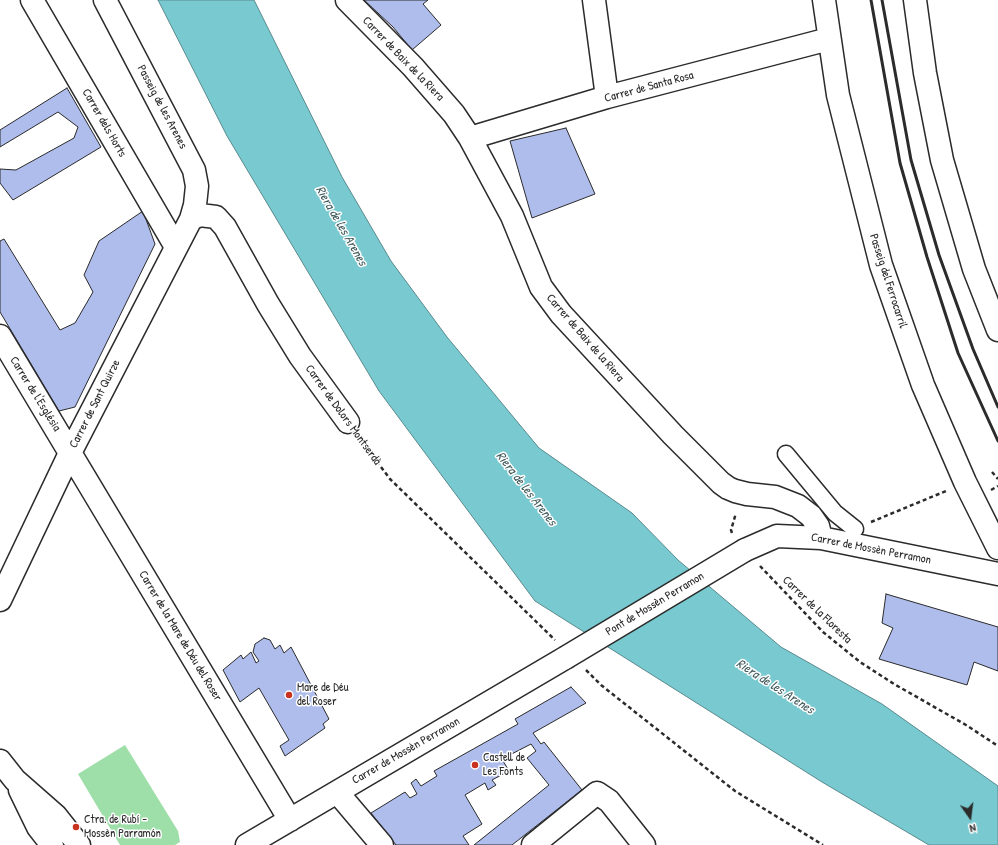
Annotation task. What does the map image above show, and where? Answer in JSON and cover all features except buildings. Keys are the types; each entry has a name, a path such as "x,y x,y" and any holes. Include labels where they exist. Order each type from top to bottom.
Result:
{"street":[{"name":"Carrer dels Horts","path":"32,0 176,247"},
{"name":"Passeig de les Arenes","path":"106,0 194,170 197,186 195,217"},
{"name":"Carrer de Baix de la Riera","path":"346,0 438,94 470,138 512,216 541,287 561,314 709,471 728,488 744,493 775,497 798,506 811,516 818,526 821,538"},
{"path":"594,0 607,97"},
{"name":"Passeig del Ferrocarril","path":"824,0 828,39 838,95 880,265 923,385 965,482 998,548"},
{"path":"915,0 925,73 942,160 974,269 998,330"},
{"name":"Carrer de Santa Rosa","path":"470,138 607,97 828,39"},
{"name":"Carrer de Sant Quirze","path":"0,600 71,451 176,247 195,217"},
{"name":"Carrer de Dolors Montserdà","path":"195,217 216,217 226,227 280,324 300,356 348,422"},
{"name":"Carrer de l'Església","path":"0,336 71,451"},
{"name":"Carrer de la Mare de Déu del Roser","path":"71,451 290,820"},
{"path":"786,454 835,513 856,529"},
{"name":"Carrer de Mossèn Perramon","path":"741,543 777,536 821,538 998,574"},
{"name":"Pont de Mossèn Perramon","path":"569,656 741,543"},
{"name":"Carrer de Mossèn Perramon","path":"255,843 337,792 569,656"},
{"path":"0,761 15,780 56,816 79,845"},
{"path":"15,780 38,827 52,845"},
{"path":"337,792 382,845"},
{"path":"533,845 597,793 609,801 644,845"}],"path":[{"name":"Carrer de Dolors Montserdà","path":"348,422 390,479 569,656 601,685 735,791 823,845"},
{"path":"992,472 998,480"},
{"path":"888,515 950,490"},
{"path":"741,543 731,530 744,493"},
{"name":"Carrer de la Floresta","path":"741,543 823,632 860,662 894,684 966,725 998,746"}],"green space":[{"path":"125,745 178,831 180,842 175,845 120,845 78,774"}],"water":[{"name":"Riera de les Arenes","path":"158,0 254,0 342,177 391,261 447,337 539,448 632,513 678,560 781,647 882,704 998,786 998,845 929,845 822,782 535,601 379,391 227,136"}],"railway":[{"path":"871,0 900,163 927,257 958,353 998,441"},
{"path":"882,0 911,160 939,255 973,349 998,407"}],"place":[{"name":"Mare de Déu del Roser","path":"289,695"},
{"name":"Castell de Les Fonts","path":"475,765"},
{"name":"Ctra. de Rubí - Mossèn Parramón","path":"76,827"}]}
